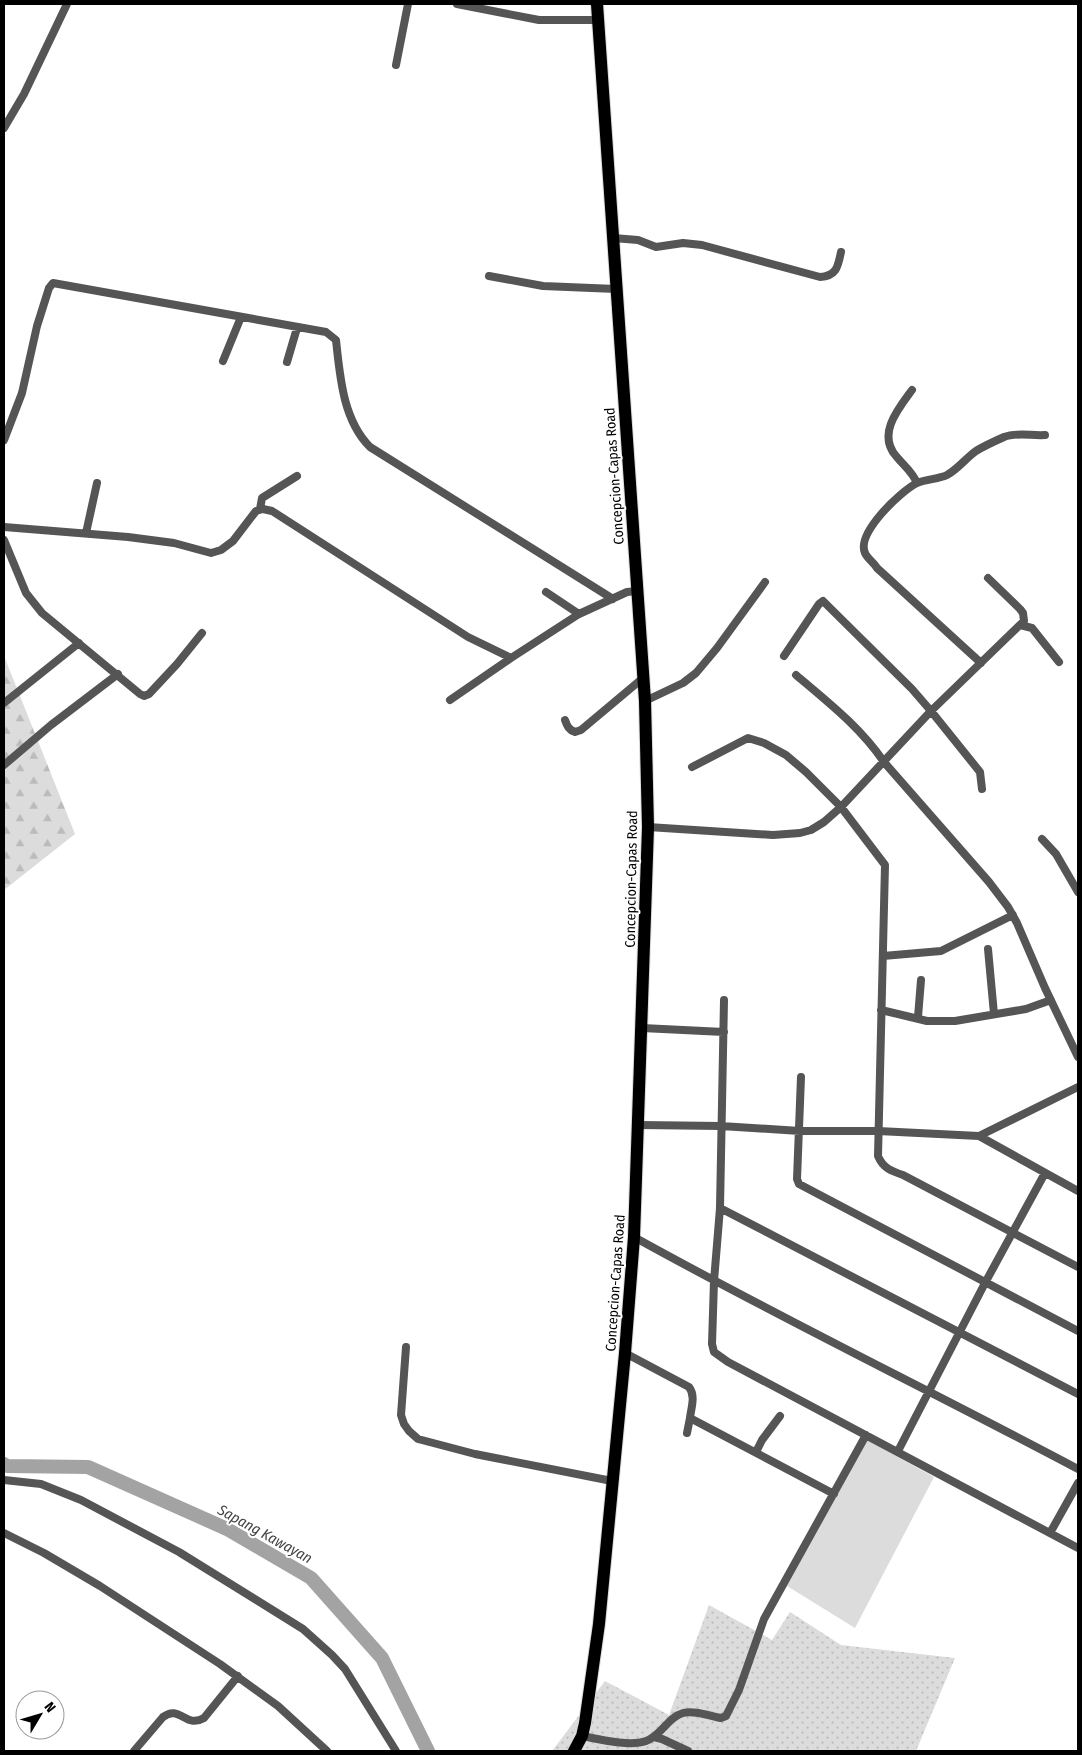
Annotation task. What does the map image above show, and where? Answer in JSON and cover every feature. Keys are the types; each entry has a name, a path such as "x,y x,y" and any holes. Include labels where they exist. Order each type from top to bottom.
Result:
{"main road":[{"name":"Concepcion-Capas Road","path":"574,1751 582,1736 585,1723 599,1624 625,1353 634,1237 648,827 644,678 612,238 598,4"}],"street":[{"path":"4,128 24,94 66,4"},
{"path":"396,66 408,4"},
{"path":"457,4 539,20 599,20"},
{"path":"612,238 638,240 656,248 683,243 702,245 820,277 830,276 837,269 841,252"},
{"path":"489,276 543,286 616,289"},
{"path":"4,440 22,393 37,326 49,288 53,283 326,332 336,340 341,380 354,427 370,447 613,599"},
{"path":"223,361 241,317"},
{"path":"287,362 297,328"},
{"path":"912,390 895,414 888,437 894,454 913,473 917,483"},
{"path":"981,663 878,568 865,553 866,537 882,512 905,490 917,483 928,479 944,477 956,470 976,452 1005,437 1046,435"},
{"path":"260,509 262,498 297,476"},
{"path":"86,533 97,483"},
{"path":"4,527 86,533 174,544 211,553 221,550 233,541 251,515 260,509 272,511 468,637 511,658"},
{"path":"4,540 26,592 42,613 144,696 149,694 177,664 202,632"},
{"path":"648,827 741,834 800,833 824,822 841,807 931,711 1024,621 1023,613 988,578"},
{"path":"645,701 689,680 717,648 765,582"},
{"path":"450,700 579,614 627,592 637,590"},
{"path":"546,592 579,614"},
{"path":"784,656 819,604 823,601 931,711 980,772 982,789"},
{"path":"1020,625 1032,628 1059,662"},
{"path":"4,703 79,643"},
{"path":"4,764 118,674"},
{"path":"796,675 859,729 884,762 989,882 1013,915 1078,1057"},
{"path":"565,720 568,728 572,731 581,730 644,678"},
{"path":"692,766 748,738 755,739 786,755 841,807 885,865 878,1156 884,1167 903,1175 1012,1234 1078,1267"},
{"path":"1042,839 1056,854 1078,892"},
{"path":"883,956 941,951 1013,915"},
{"path":"988,949 994,1014"},
{"path":"918,1017 921,980"},
{"path":"724,1000 720,1208 714,1281 712,1344 714,1352 728,1362 1078,1548"},
{"path":"881,1010 918,1017 927,1021 955,1021 1026,1009 1051,1000"},
{"path":"642,1028 724,1032"},
{"path":"801,1077 797,1179 799,1184 1078,1331"},
{"path":"979,1136 1078,1087"},
{"path":"638,1125 721,1126 800,1131 878,1131 979,1136 1078,1191"},
{"path":"898,1452 985,1283 1045,1174"},
{"path":"720,1208 1078,1394"},
{"path":"634,1237 714,1281 1078,1469"},
{"path":"406,1346 400,1415 409,1431 418,1439 483,1456 612,1481"},
{"path":"625,1353 689,1387 693,1398 687,1433"},
{"path":"756,1452 762,1440 780,1416"},
{"path":"690,1418 834,1494"},
{"path":"582,1736 600,1740 645,1742 654,1737 682,1713 721,1718 726,1716 739,1690 764,1619 866,1435"},
{"path":"4,1480 41,1484 81,1500 179,1552 303,1629 332,1654 345,1669 396,1751"},
{"path":"1050,1533 1078,1483"},
{"path":"4,1533 44,1553 100,1586 238,1676 278,1706 327,1751"},
{"path":"134,1751 168,1713 176,1713 197,1722 204,1718 238,1676"},
{"path":"654,1737 688,1751"}],"green space":[{"path":"4,656 75,834 4,890"},
{"path":"867,1440 934,1477 855,1628 787,1586"},
{"path":"709,1605 772,1640 790,1612 841,1645 955,1658 916,1751 552,1751 605,1681 669,1715"}],"waterway":[{"name":"Sapang Kawayan","path":"4,1464 7,1466 88,1467 227,1529 311,1578 382,1658 428,1751"}]}
